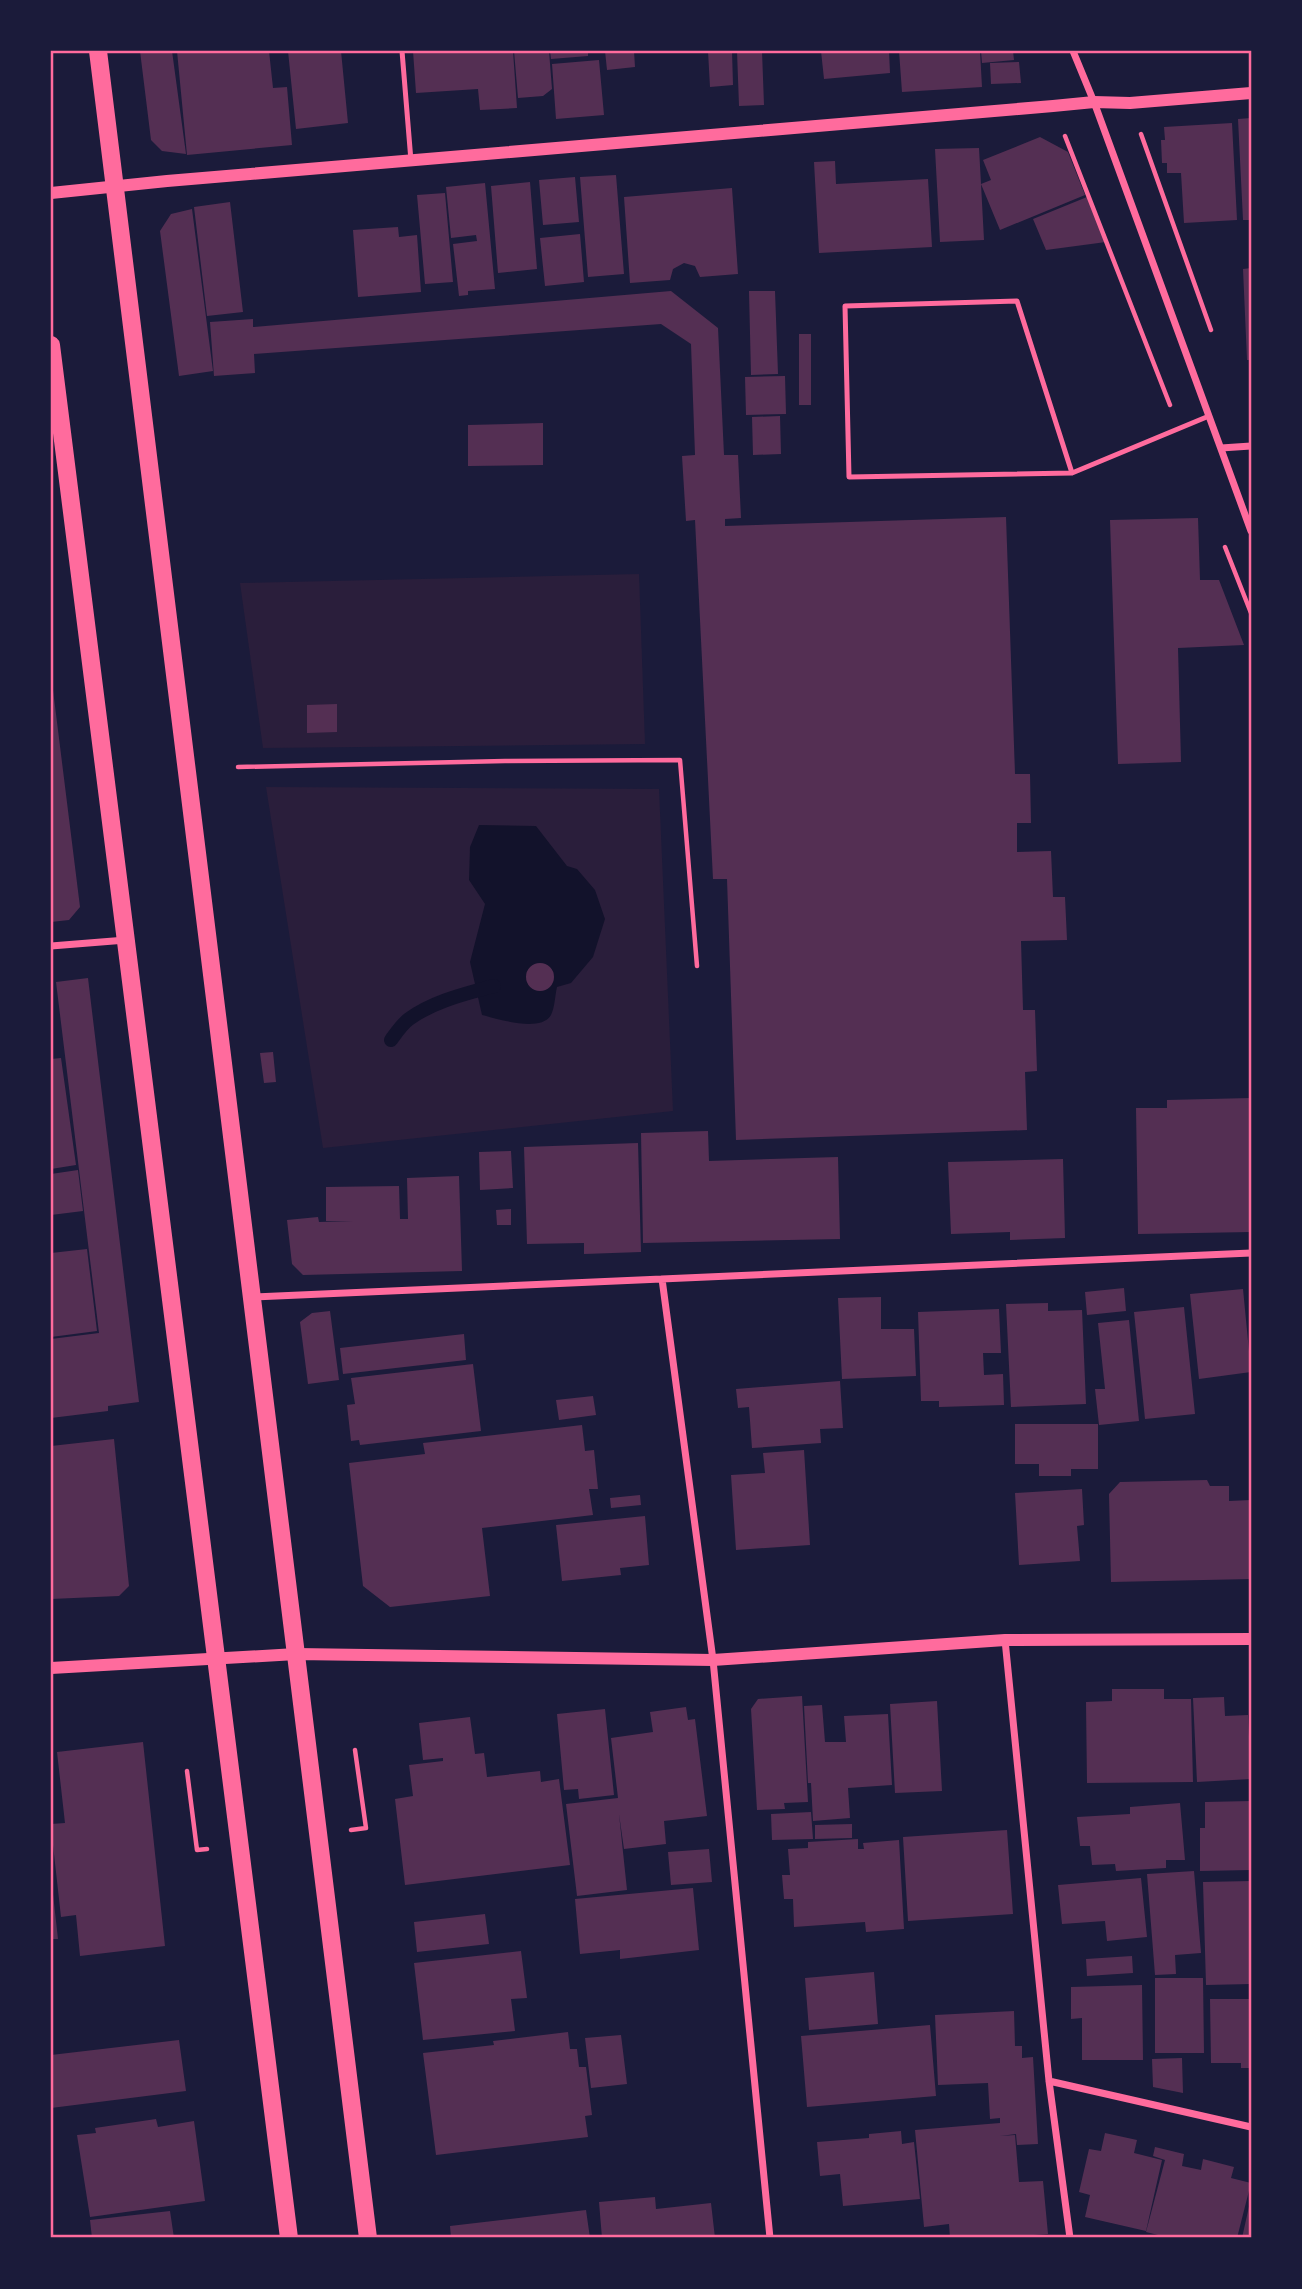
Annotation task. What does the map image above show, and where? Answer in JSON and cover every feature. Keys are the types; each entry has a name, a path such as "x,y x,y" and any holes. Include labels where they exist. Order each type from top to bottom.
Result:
{"main road":[{"path":"98,51 368,2238"},
{"path":"51,345 289,2238"}],"street":[{"path":"1073,51 1251,531"},
{"path":"51,193 1094,102 1130,103 1251,93"},
{"path":"1221,448 1251,446"},
{"path":"51,946 126,940"},
{"path":"251,1297 1251,1253"},
{"path":"662,1279 713,1660 770,2238"},
{"path":"51,1668 296,1654 713,1660 1005,1640 1251,1639"},
{"path":"1005,1640 1049,2081 1070,2238"},
{"path":"1049,2081 1251,2127"}],"lane":[{"path":"401,51 411,161"},
{"path":"1072,473 1017,301 845,306 849,477 1072,473 1209,416"}],"path":[{"path":"1130,103 1214,338"},
{"path":"1053,106 1179,428"},
{"path":"1222,539 1251,612"},
{"path":"239,767 680,760 696,966"},
{"path":"340,1832 366,1828 355,1750"},
{"path":"187,1771 197,1850 210,1849"}],"shaded area":[{"path":"639,574 645,744 263,748 240,583"},
{"path":"266,787 659,789 673,1111 323,1148"},
{"path":"479,825 536,826 567,866 577,869 595,890 605,919 593,957 571,983 557,987 551,1015 538,1023 508,1022 482,1015 470,962 485,904 469,880 470,847"}],"building":[{"path":"140,51 172,51 186,154 162,151 151,140"},
{"path":"177,51 269,51 273,88 287,87 292,145 187,155"},
{"path":"288,51 341,51 348,123 296,129"},
{"path":"413,51 513,51 517,108 480,110 478,89 416,93"},
{"path":"514,51 549,51 552,89 543,96 518,98"},
{"path":"550,51 588,51 588,56 551,59"},
{"path":"605,51 634,51 635,67 607,70"},
{"path":"708,51 732,51 733,85 710,87"},
{"path":"737,51 762,51 764,105 739,106"},
{"path":"821,51 889,51 890,73 824,79"},
{"path":"899,51 980,51 982,87 902,92"},
{"path":"981,51 1013,51 1014,60 982,63"},
{"path":"599,60 604,115 556,119 552,64"},
{"path":"1019,62 1021,83 991,84 990,63"},
{"path":"1251,118 1251,220 1243,220 1238,119"},
{"path":"1232,123 1237,220 1184,223 1181,173 1167,173 1167,163 1162,163 1161,140 1165,140 1164,127"},
{"path":"1040,137 1068,152 1085,195 1000,230 981,184 991,180 983,160"},
{"path":"979,148 984,240 940,242 935,149"},
{"path":"835,161 836,184 928,179 932,247 819,253 814,162"},
{"path":"616,175 624,274 588,277 580,177"},
{"path":"575,177 579,222 543,225 539,180"},
{"path":"530,182 537,269 498,273 491,186"},
{"path":"485,183 495,289 468,291 468,295 459,296 453,244 477,241 476,235 451,238 446,187"},
{"path":"732,188 738,274 700,277 695,266 684,263 673,269 670,280 630,283 624,197"},
{"path":"445,193 453,282 425,284 417,195"},
{"path":"1087,197 1106,242 1046,250 1033,219"},
{"path":"230,202 243,312 207,316 194,207"},
{"path":"192,209 213,371 179,376 160,231 171,214"},
{"path":"398,227 399,237 417,235 421,292 358,297 353,230"},
{"path":"580,234 584,282 545,286 540,238"},
{"path":"1251,268 1251,360 1247,360 1243,269"},
{"path":"671,291 718,328 724,455 738,455 741,518 725,519 725,526 1006,517 1015,774 1030,774 1031,823 1017,823 1017,852 1051,851 1053,897 1065,897 1067,940 1021,941 1023,1010 1035,1010 1037,1071 1025,1072 1027,1130 736,1140 727,879 713,879 695,520 686,521 682,456 695,455 691,344 661,324 254,354 255,373 214,376 210,322 253,319 253,327"},
{"path":"749,291 775,291 778,374 751,375"},
{"path":"799,334 811,334 811,405 799,405"},
{"path":"785,376 786,414 746,415 745,377"},
{"path":"780,416 781,454 753,455 752,417"},
{"path":"543,423 543,465 468,466 468,425"},
{"path":"1198,518 1200,580 1219,580 1244,645 1178,648 1181,762 1118,764 1110,520"},
{"path":"51,682 80,907 69,920 51,922"},
{"path":"337,704 337,732 307,733 307,705"},
{"path":"540,963 550,967 554,977 550,987 540,991 530,987 526,977 530,967"},
{"path":"88,978 139,1402 108,1406 108,1411 51,1418 51,1339 99,1333 56,982"},
{"path":"273,1052 276,1082 264,1083 260,1053"},
{"path":"61,1058 76,1165 51,1169 51,1059"},
{"path":"1251,1098 1251,1232 1138,1234 1136,1108 1167,1108 1167,1100"},
{"path":"708,1131 709,1161 838,1157 840,1239 643,1243 641,1133"},
{"path":"638,1143 641,1252 584,1254 584,1243 527,1244 524,1147"},
{"path":"511,1151 513,1188 480,1190 479,1152"},
{"path":"1063,1159 1065,1238 1010,1240 1010,1232 951,1234 948,1162"},
{"path":"78,1170 83,1211 51,1215 51,1174"},
{"path":"459,1176 462,1271 303,1275 292,1264 287,1220 318,1217 319,1222 353,1221 326,1221 326,1187 399,1186 400,1219 408,1219 407,1178"},
{"path":"511,1209 511,1225 497,1225 496,1210"},
{"path":"87,1249 97,1331 51,1337 51,1253"},
{"path":"1124,1288 1126,1311 1087,1315 1085,1292"},
{"path":"1243,1289 1251,1372 1199,1379 1190,1294"},
{"path":"881,1297 881,1329 914,1329 916,1376 842,1379 838,1298"},
{"path":"1048,1303 1048,1311 1082,1310 1086,1404 1011,1407 1006,1304"},
{"path":"1184,1307 1195,1414 1145,1419 1134,1312"},
{"path":"999,1309 1001,1353 983,1353 984,1375 1003,1374 1004,1405 939,1407 939,1401 921,1401 918,1312"},
{"path":"330,1311 339,1380 308,1384 300,1322 312,1313"},
{"path":"1129,1320 1139,1421 1099,1425 1095,1389 1105,1389 1098,1323"},
{"path":"464,1334 466,1360 343,1374 340,1348"},
{"path":"473,1364 481,1431 360,1445 359,1440 351,1441 347,1405 355,1404 351,1378"},
{"path":"840,1381 843,1428 820,1429 821,1443 752,1448 749,1407 738,1408 736,1389"},
{"path":"593,1396 596,1415 559,1420 556,1400"},
{"path":"1015,1424 1098,1424 1098,1469 1071,1469 1071,1476 1039,1476 1039,1464 1015,1464"},
{"path":"582,1425 585,1451 594,1450 598,1489 589,1489 593,1515 482,1528 490,1596 390,1607 363,1586 349,1463 425,1454 423,1443"},
{"path":"114,1439 129,1586 119,1596 51,1599 51,1446"},
{"path":"804,1450 810,1545 736,1550 731,1475 765,1473 763,1453"},
{"path":"1207,1480 1210,1486 1229,1486 1229,1501 1251,1500 1251,1579 1111,1582 1109,1494 1120,1482"},
{"path":"1082,1489 1084,1525 1077,1526 1080,1561 1019,1565 1015,1493"},
{"path":"640,1495 641,1505 611,1508 610,1498"},
{"path":"645,1516 649,1565 620,1568 621,1575 562,1581 556,1525"},
{"path":"1112,1689 1164,1689 1164,1699 1191,1699 1193,1782 1087,1783 1086,1702 1112,1701"},
{"path":"802,1696 808,1802 784,1803 785,1809 757,1810 751,1709 758,1699"},
{"path":"1224,1697 1225,1716 1248,1715 1251,1779 1197,1782 1193,1698"},
{"path":"937,1701 942,1791 895,1793 890,1704"},
{"path":"822,1705 825,1742 846,1742 844,1716 888,1714 892,1785 848,1788 850,1818 813,1821 804,1706"},
{"path":"686,1707 688,1720 695,1719 707,1816 664,1821 666,1844 624,1849 619,1814 627,1890 577,1896 566,1804 618,1798 611,1738 653,1732 650,1712"},
{"path":"605,1709 614,1795 579,1799 578,1789 564,1790 557,1714"},
{"path":"470,1717 475,1754 484,1753 487,1777 540,1771 541,1782 559,1779 570,1865 405,1885 395,1799 413,1796 409,1765 443,1761 443,1758 423,1760 419,1723"},
{"path":"143,1742 165,1946 80,1956 76,1915 61,1917 51,1827 51,1824 65,1823 57,1752"},
{"path":"1251,1801 1251,1870 1200,1871 1200,1828 1205,1828 1205,1802"},
{"path":"1180,1803 1185,1860 1166,1860 1166,1868 1116,1871 1115,1864 1092,1865 1090,1846 1080,1846 1077,1817 1130,1814 1130,1807"},
{"path":"811,1812 813,1839 772,1840 771,1814"},
{"path":"852,1824 852,1838 815,1839 815,1825"},
{"path":"1007,1830 1013,1914 908,1921 903,1837"},
{"path":"858,1839 858,1849 864,1849 863,1843 899,1840 904,1929 866,1932 865,1922 794,1927 793,1899 784,1899 782,1875 790,1875 788,1849 808,1848 808,1842"},
{"path":"709,1849 712,1882 671,1885 668,1852"},
{"path":"1194,1871 1201,1953 1175,1955 1176,1974 1155,1975 1147,1874"},
{"path":"1141,1878 1147,1937 1107,1941 1105,1921 1062,1924 1058,1885"},
{"path":"1251,1881 1251,1984 1206,1985 1203,1882"},
{"path":"693,1888 699,1950 620,1959 620,1950 580,1954 575,1899"},
{"path":"53,1894 58,1939 51,1939"},
{"path":"485,1914 489,1944 417,1952 414,1922"},
{"path":"521,1951 527,1998 511,1999 515,2031 423,2040 414,1963"},
{"path":"1132,1956 1133,1973 1087,1976 1086,1959"},
{"path":"874,1972 878,2024 809,2030 805,1978"},
{"path":"1155,1978 1203,1978 1204,2053 1155,2053"},
{"path":"1142,1985 1143,2060 1082,2060 1082,2018 1071,2019 1071,1987"},
{"path":"1210,1999 1251,1999 1251,2068 1241,2068 1241,2063 1211,2063"},
{"path":"1014,2011 1015,2046 1022,2046 1022,2058 1033,2057 1038,2144 1017,2145 1016,2134 1000,2136 1015,2135 1019,2182 1043,2181 1048,2234 950,2238 949,2224 924,2227 915,2130 1000,2123 1000,2118 990,2119 988,2083 938,2085 935,2015"},
{"path":"930,2025 936,2096 807,2107 801,2036"},
{"path":"568,2032 570,2049 577,2049 579,2067 586,2067 592,2115 585,2116 588,2137 436,2155 423,2053 494,2045 493,2041"},
{"path":"621,2035 627,2084 591,2088 585,2038"},
{"path":"179,2040 186,2091 51,2108 51,2055"},
{"path":"1182,2058 1183,2093 1153,2087 1152,2059"},
{"path":"156,2119 158,2127 194,2121 205,2201 90,2217 77,2135 96,2133 95,2128"},
{"path":"901,2131 902,2144 914,2142 920,2199 843,2206 840,2174 820,2176 817,2142 869,2138 869,2134"},
{"path":"1105,2133 1137,2140 1134,2153 1162,2160 1146,2231 1085,2217 1090,2195 1079,2192 1089,2149 1101,2151"},
{"path":"1155,2147 1184,2154 1182,2166 1201,2170 1203,2159 1234,2167 1231,2178 1251,2183 1237,2238 1170,2238 1146,2232 1165,2160 1153,2156"},
{"path":"655,2197 656,2209 711,2203 715,2238 602,2238 599,2202"},
{"path":"1250,2202 1251,2238 1242,2238"},
{"path":"586,2210 590,2238 451,2238 450,2226"},
{"path":"170,2211 174,2238 92,2238 90,2220"}],"waterway":[{"path":"391,1040 406,1021 429,1007 494,986"}]}
